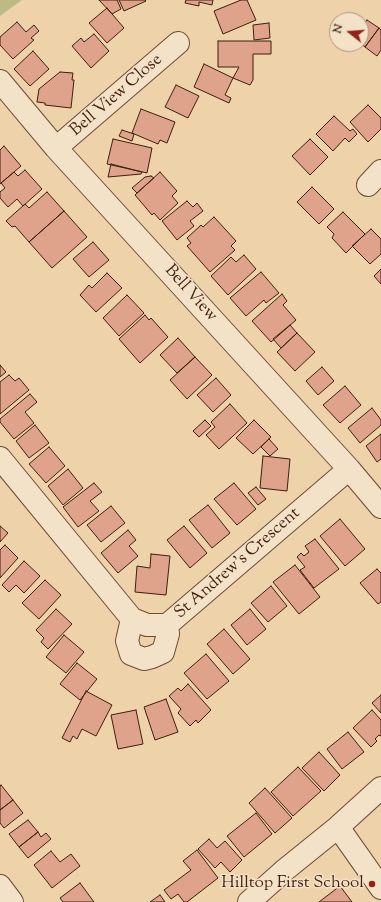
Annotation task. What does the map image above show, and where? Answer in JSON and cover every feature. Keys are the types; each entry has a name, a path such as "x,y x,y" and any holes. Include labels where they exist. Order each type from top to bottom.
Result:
{"street":[{"name":"Bell View Close","path":"56,148 178,43"},
{"name":"Bell View","path":"0,80 56,148 349,469 381,507"},
{"path":"0,458 132,619 127,641 131,654 144,659 163,652 168,634 167,625"},
{"name":"St Andrew's Crescent","path":"132,619 147,625 167,625 349,469"},
{"path":"249,902 286,869 338,827 381,788"},
{"path":"338,827 381,888"},
{"path":"0,886 12,902"}],"shaded area":[{"path":"0,0 22,0 0,16"}],"building":[{"path":"99,0 117,0 121,9 112,14"},
{"path":"119,0 145,0 146,1 124,11"},
{"path":"186,0 213,0 212,5 199,2 199,6 185,3"},
{"path":"241,0 247,0 256,20 223,34 214,11"},
{"path":"107,8 124,28 107,43 89,23"},
{"path":"369,21 379,28 369,42"},
{"path":"17,22 26,32 34,25 39,31 31,38 34,40 13,59 0,45 0,37"},
{"path":"269,23 270,38 254,40 253,25"},
{"path":"379,28 381,30 381,50 377,56 369,50 369,42"},
{"path":"94,34 109,51 91,68 72,46 81,38 84,42"},
{"path":"218,41 271,41 271,54 253,54 253,80 250,85 233,78 239,67 218,67"},
{"path":"33,51 49,69 30,86 14,69"},
{"path":"204,64 233,78 225,95 231,98 229,103 194,87"},
{"path":"60,72 73,73 72,80 74,80 71,108 45,105 45,103 37,102 39,89"},
{"path":"176,85 199,96 188,118 165,107"},
{"path":"368,105 381,118 381,129 368,142 350,122"},
{"path":"141,109 175,122 167,143 160,140 158,144 132,133"},
{"path":"334,116 350,131 353,129 357,134 349,142 345,138 333,151 316,134"},
{"path":"122,130 134,134 132,141 119,136"},
{"path":"113,139 152,148 147,173 107,164"},
{"path":"310,139 328,157 310,175 292,156"},
{"path":"4,146 21,166 0,184 0,150"},
{"path":"111,164 142,172 141,174 108,177"},
{"path":"25,170 42,189 23,206 17,199 8,207 0,198 0,192 5,188 1,183 14,172 18,176"},
{"path":"160,172 177,191 172,196 178,203 160,220 154,213 152,215 135,195"},
{"path":"151,176 154,178 137,193 132,188 145,177"},
{"path":"312,187 334,209 319,224 297,202"},
{"path":"47,192 64,211 29,242 15,226 12,227 6,221 25,204 29,208"},
{"path":"187,201 193,207 197,203 203,211 190,221 194,226 177,240 162,221"},
{"path":"64,211 87,237 52,268 29,242"},
{"path":"343,212 365,234 346,253 332,238 334,234 327,227"},
{"path":"214,217 236,241 231,246 235,250 210,272 187,246 191,243 187,238 201,225 203,227"},
{"path":"371,229 381,239 381,254 370,264 352,246"},
{"path":"93,242 109,260 89,277 73,259"},
{"path":"244,255 256,269 228,295 211,276 231,257 236,262"},
{"path":"381,269 381,284 374,276"},
{"path":"261,272 279,293 266,303 264,300 246,316 230,298"},
{"path":"107,273 122,288 96,312 80,295 89,285 92,288"},
{"path":"282,294 287,301 283,305 296,320 271,342 252,321"},
{"path":"127,295 144,313 119,336 103,318"},
{"path":"145,315 149,320 151,318 168,337 140,363 119,339"},
{"path":"290,325 297,333 281,348 273,339"},
{"path":"297,333 315,352 295,371 277,352"},
{"path":"178,338 195,357 177,373 160,355"},
{"path":"195,357 212,375 187,399 170,380"},
{"path":"0,365 6,372 0,377"},
{"path":"322,367 334,381 318,395 306,381"},
{"path":"9,375 15,381 19,378 29,390 0,414 0,382"},
{"path":"216,378 231,395 213,412 197,395"},
{"path":"345,386 361,405 340,423 323,405"},
{"path":"30,394 37,402 25,412 34,423 14,439 0,422 0,419"},
{"path":"230,404 247,423 219,449 206,435 215,427 211,422"},
{"path":"372,408 381,420 381,425 360,443 348,428"},
{"path":"205,420 211,426 199,437 193,431"},
{"path":"254,420 271,437 253,454 236,438"},
{"path":"35,425 49,443 29,458 16,441"},
{"path":"381,434 381,459 377,462 366,446"},
{"path":"269,439 278,449 270,456 261,447"},
{"path":"49,447 65,466 46,483 29,464"},
{"path":"263,456 290,459 287,491 260,488"},
{"path":"68,469 83,488 63,505 48,486"},
{"path":"94,483 102,492 90,501 99,511 78,527 63,507"},
{"path":"234,483 256,509 237,525 214,499"},
{"path":"256,487 266,499 258,505 248,493"},
{"path":"208,505 230,533 212,548 189,520"},
{"path":"111,506 125,523 101,542 87,525"},
{"path":"340,519 365,549 345,566 320,536"},
{"path":"0,526 8,533 0,542"},
{"path":"184,526 207,553 190,568 167,540"},
{"path":"128,530 136,540 129,546 138,556 118,573 101,553"},
{"path":"315,539 339,569 314,588 300,570 305,567 297,557 301,553 304,556 309,552 305,546"},
{"path":"5,545 18,558 0,578 0,550"},
{"path":"151,554 170,556 166,595 135,592 137,566 150,568"},
{"path":"24,561 40,576 24,593 16,585 9,592 2,585"},
{"path":"295,565 320,597 299,614 273,582"},
{"path":"377,569 381,573 381,602 378,604 360,583"},
{"path":"45,580 61,595 39,619 22,603"},
{"path":"271,586 287,606 268,622 251,603"},
{"path":"56,609 72,624 48,649 41,642 44,638 36,630"},
{"path":"250,609 266,629 247,645 231,625"},
{"path":"224,629 250,659 233,674 207,644"},
{"path":"64,635 84,652 66,673 46,657"},
{"path":"206,654 229,681 207,699 184,673"},
{"path":"77,663 97,679 80,700 60,684"},
{"path":"188,684 211,710 198,723 196,720 190,726 178,713 181,709 169,696 178,688 181,691"},
{"path":"86,691 112,705 96,736 82,729 77,739 73,736 70,742 62,738"},
{"path":"381,695 381,713 372,703"},
{"path":"166,699 178,732 155,740 144,707"},
{"path":"136,710 143,744 118,749 111,715"},
{"path":"372,710 381,720 381,736 379,735 375,739 377,741 371,747 353,728"},
{"path":"348,732 364,752 342,769 327,749"},
{"path":"319,752 340,775 324,791 302,768"},
{"path":"298,767 321,791 293,816 271,792"},
{"path":"1,785 13,800 0,810 0,786"},
{"path":"265,788 292,818 275,833 249,803"},
{"path":"13,800 23,813 4,828 0,823 0,810"},
{"path":"256,813 272,834 244,857 227,836"},
{"path":"28,820 38,832 19,847 9,834"},
{"path":"38,832 41,837 46,833 51,839 28,858 19,847"},
{"path":"209,839 217,848 225,841 242,860 230,872 221,862 215,868 198,849"},
{"path":"197,850 218,878 187,902 184,902 178,894 171,899 164,890 191,870 183,861"},
{"path":"51,851 60,862 71,854 80,866 52,888 34,865"},
{"path":"80,883 94,902 63,902 60,898"},
{"path":"340,886 352,902 319,902"},
{"path":"160,895 165,902 150,902"}],"place":[{"name":"Hilltop First School","path":"372,884"}]}
